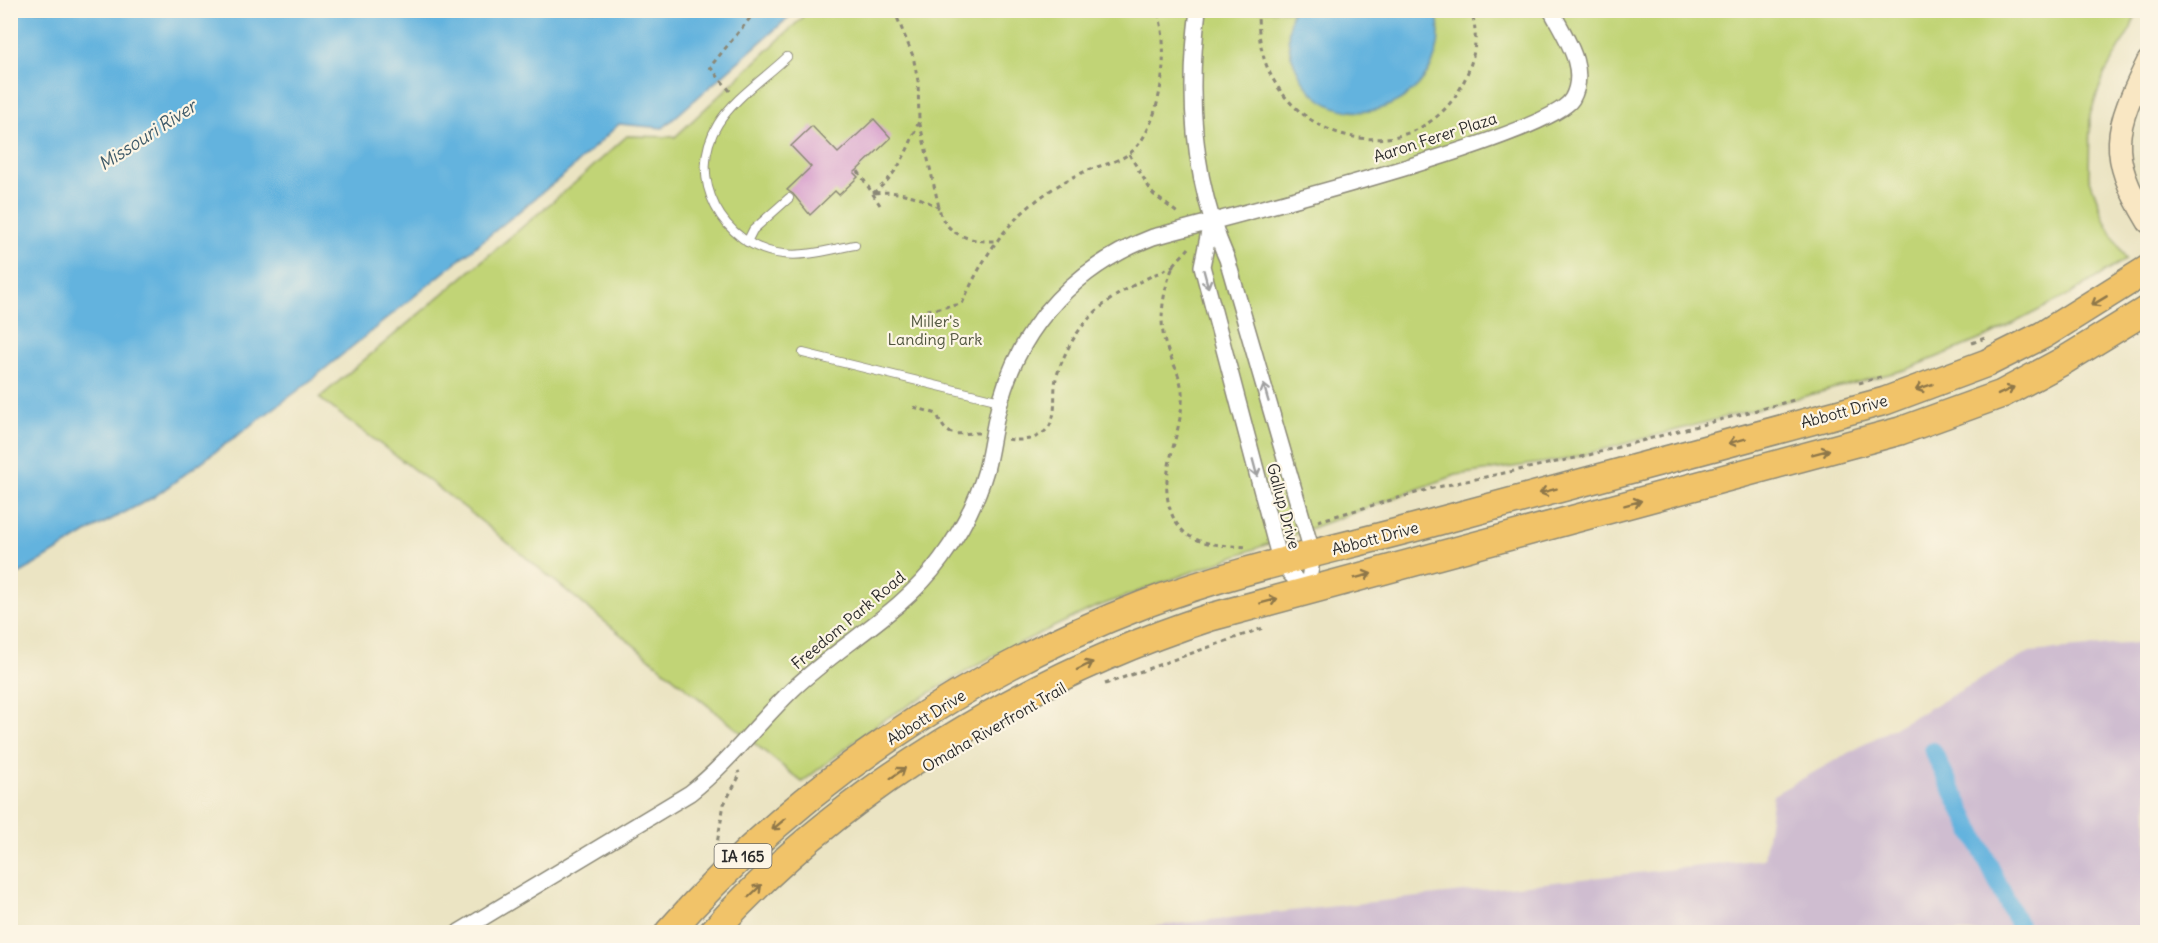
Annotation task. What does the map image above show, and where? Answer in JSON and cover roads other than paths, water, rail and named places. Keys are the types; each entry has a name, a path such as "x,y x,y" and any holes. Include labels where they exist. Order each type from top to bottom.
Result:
{"highway":[{"name":"Abbott Drive","path":"669,933 737,861 824,787 945,703 1010,667 1146,604 1313,555 1894,398 1987,363 2052,329 2148,269"},
{"name":"Abbott Drive","path":"713,933 798,851 850,807 963,730 1090,663 1164,633 1307,591 1900,431 2002,394 2065,360 2148,309"}],"street":[{"name":"Gallup Drive","path":"1198,10 1193,46 1192,94 1200,174 1211,222 1227,259 1313,555 1307,591"},
{"name":"Aaron Ferer Plaza","path":"1211,222 1425,162 1485,142 1558,112 1571,101 1578,69 1576,59 1551,10"},
{"path":"2148,62 2123,116 2118,146 2119,162 2129,188 2148,222"},
{"name":"Gallup Drive","path":"1211,222 1202,266 1281,564 1307,591"},
{"name":"Freedom Park Road","path":"459,933 670,807 711,777 793,689 885,618 913,592 941,559 974,502 985,471 1007,379 1033,330 1072,284 1099,263 1127,247 1211,222"}],"lane":[{"path":"787,57 718,122 711,139 706,170 712,205 722,220 747,242 784,254 804,254 855,245"},
{"path":"747,242 753,230 789,198"},
{"path":"803,353 1000,402"}],"water":[{"name":"Missouri River","path":"11,10 790,11 789,17 663,128 619,124 570,170 300,389 154,497 93,529 11,579"},
{"path":"1292,11 1436,11 1438,42 1430,69 1413,90 1391,104 1366,111 1340,109 1317,96 1298,72 1289,42"}],"waterway":[{"path":"1933,751 2022,932"}],"park label":[{"name":"Miller's Landing Park","path":"935,330"}]}
